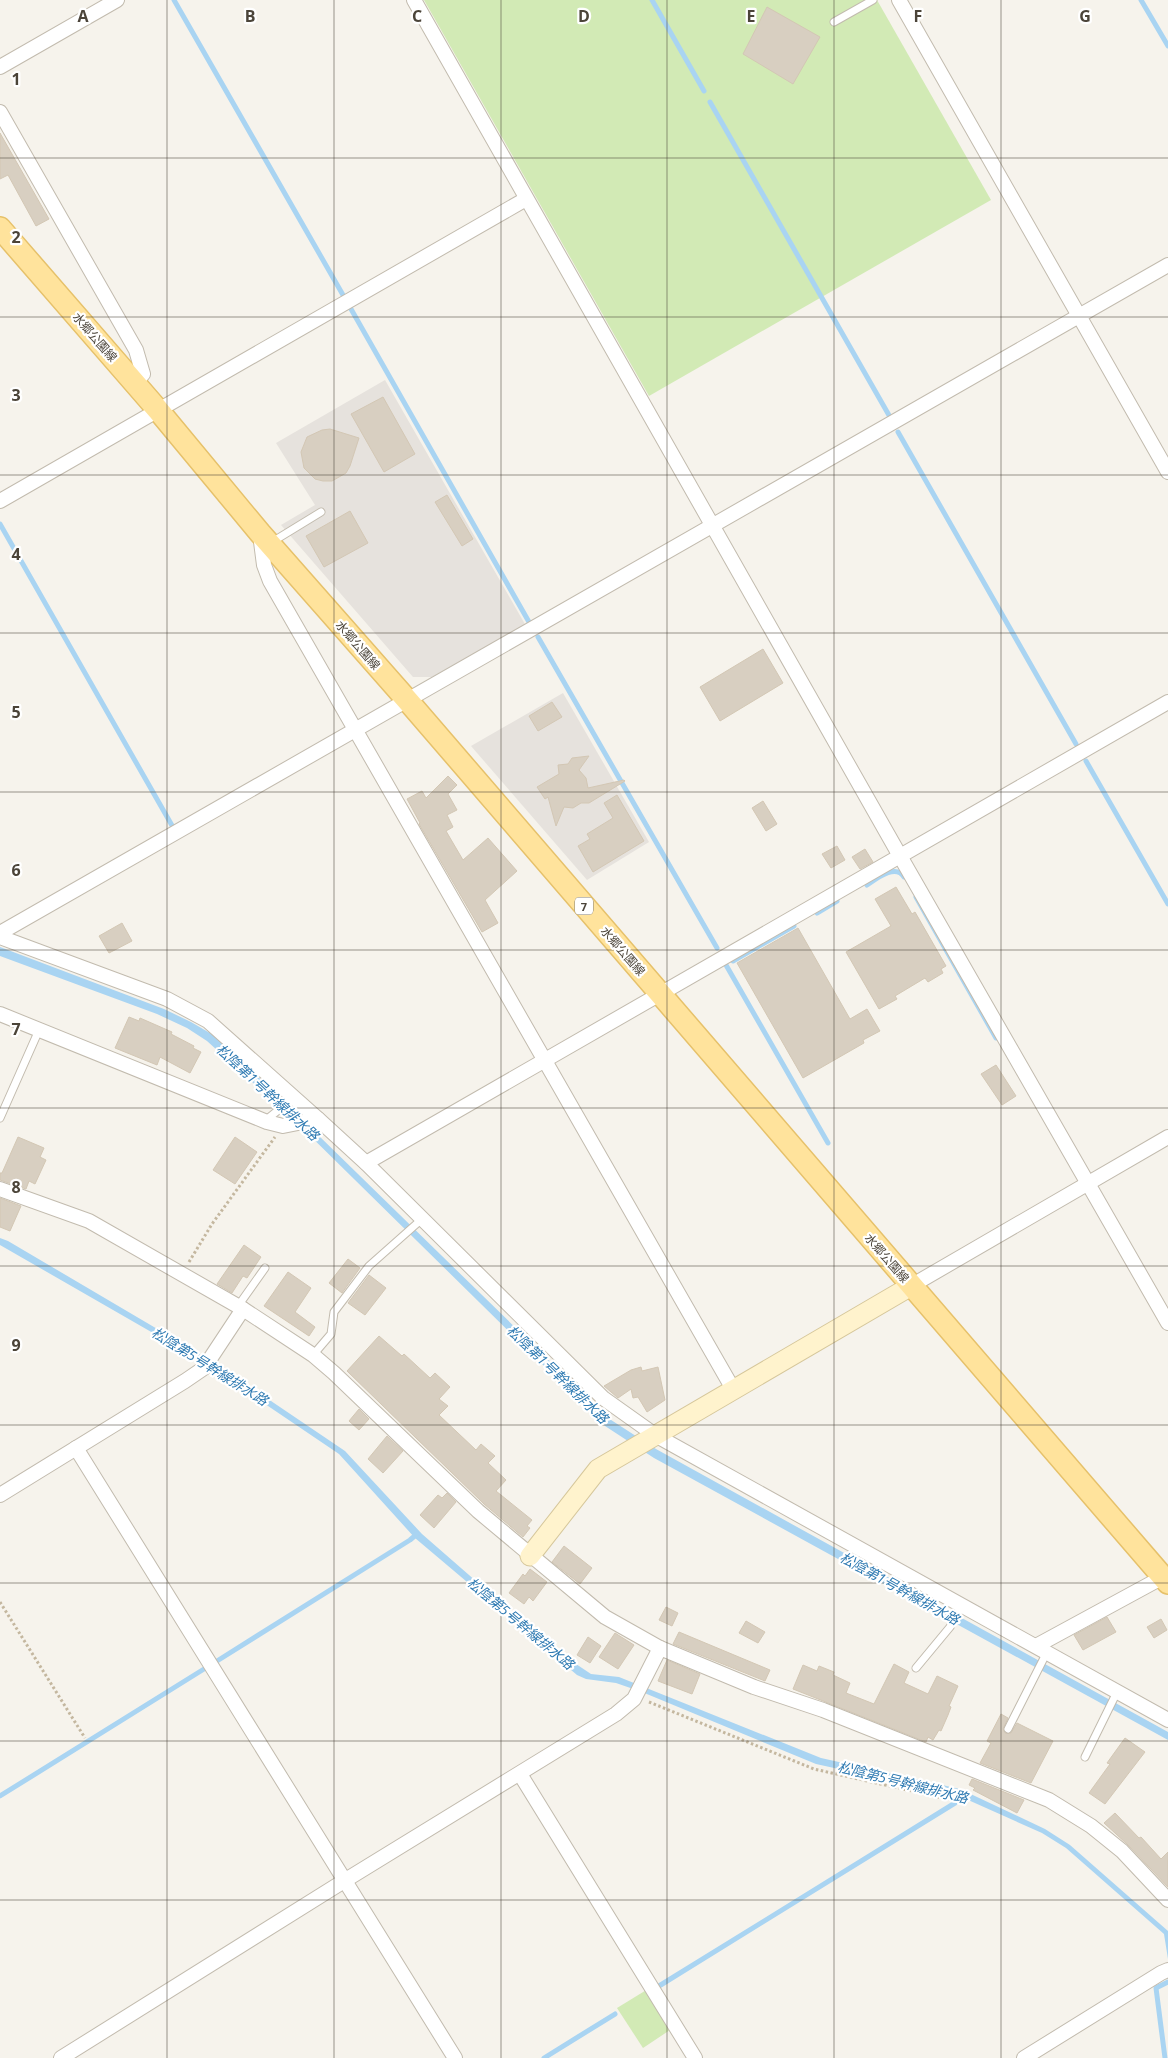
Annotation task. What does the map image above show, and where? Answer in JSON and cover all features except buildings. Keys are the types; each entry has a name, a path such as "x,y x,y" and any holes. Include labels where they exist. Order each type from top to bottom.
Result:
{"main road":[{"name":"水郷公園線","path":"0,228 911,1286 1165,1576"}],"street":[{"path":"0,67 117,0"},
{"path":"414,0 1168,1324"},
{"path":"899,0 1168,472"},
{"path":"0,112 136,350 144,374 135,383"},
{"path":"0,501 526,199"},
{"path":"0,935 1168,265"},
{"path":"265,538 264,565 270,582 733,1389"},
{"path":"366,1163 1168,702"},
{"path":"0,935 167,999 208,1021 292,1099 366,1163 420,1221 603,1398 652,1436 1116,1694 1168,1720"},
{"path":"0,1014 265,1121 285,1126 316,1120"},
{"path":"530,1556 598,1469 1168,1137"},
{"path":"0,1189 89,1221 240,1307 313,1356 334,1373 478,1511 605,1617 660,1648 754,1687 824,1710 1049,1800 1091,1826 1122,1851 1168,1900"},
{"path":"0,1495 204,1368 240,1307"},
{"path":"76,1448 455,2058"},
{"path":"1043,1652 1165,1576"},
{"path":"61,2058 344,1880 616,1714 636,1695 660,1648"},
{"path":"520,1774 695,2058"},
{"path":"1024,2058 1168,1970"}],"lane":[{"path":"834,22 874,0"},
{"path":"265,538 321,512"},
{"path":"0,1118 39,1030"},
{"path":"265,1121 292,1099"},
{"path":"313,1356 331,1334 334,1312 369,1266 420,1221"},
{"path":"240,1307 265,1268"},
{"path":"916,1668 950,1627 961,1607"},
{"path":"1008,1729 1037,1672 1043,1652"},
{"path":"1085,1757 1116,1694"}],"path":[{"path":"182,1273 212,1224 285,1126"},
{"path":"0,1602 85,1738"},
{"path":"636,1695 814,1769 947,1799"}],"shaded area":[{"path":"385,380 526,626 432,677 413,677 281,525 315,505 276,443"},
{"path":"563,693 649,842 587,880 471,746"}],"green space":[{"path":"424,0 877,0 991,200 649,396"},
{"path":"648,1989 673,2028 643,2048 617,2008"}],"water":[{"name":"松陰第1号幹線排水路","path":"0,947 164,1009 215,1036 293,1110 306,1117 316,1133 608,1418 656,1449 1168,1732 1168,1740 654,1458 605,1426 292,1118 207,1041 187,1028 157,1014 0,956"},
{"path":"0,1238 215,1363 345,1451 422,1534 555,1650 591,1674 619,1677 821,1758 960,1789 1045,1829 1070,1845 1168,1931 1168,1959 1164,1934 1066,1848 1042,1833 957,1795 816,1764 642,1692 616,1683 586,1679 577,1675 415,1538 339,1454 200,1360 0,1245"}],"waterway":[{"path":"174,0 343,295"},
{"path":"652,0 704,91"},
{"path":"1141,0 1168,46"},
{"path":"710,102 890,417"},
{"path":"351,309 529,622"},
{"path":"898,432 1076,744"},
{"path":"0,524 174,829"},
{"path":"538,637 717,948"},
{"path":"1086,761 1168,904"},
{"path":"867,885 891,872 900,873 904,877"},
{"path":"916,897 996,1038"},
{"path":"817,913 837,901"},
{"path":"733,961 794,926"},
{"path":"726,965 828,1143"},
{"path":"217,1661 417,1534"},
{"path":"0,1796 204,1669"},
{"path":"659,1986 955,1803 959,1793"},
{"name":"松陰第5号幹線排水路","path":"1165,2058 1156,1988 1168,1982"},
{"path":"544,2058 615,2014"}]}
